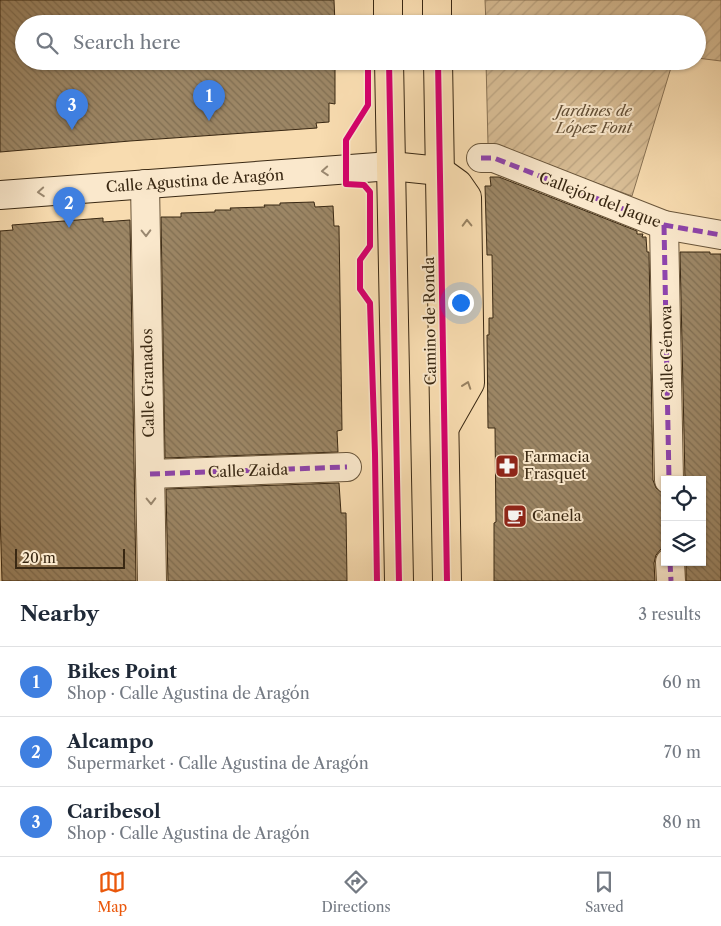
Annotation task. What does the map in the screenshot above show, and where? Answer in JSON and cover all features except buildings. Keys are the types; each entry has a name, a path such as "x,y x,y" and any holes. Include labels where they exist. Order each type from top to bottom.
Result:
{"main road":[{"path":"388,0 388,15"},
{"path":"437,0 437,15"},
{"path":"389,70 399,581"},
{"name":"Camino de Ronda","path":"438,70 447,581"},
{"path":"391,166 440,171"}],"street":[{"name":"Callejón del Jaque","path":"487,158 664,225 721,235"},
{"name":"Calle Agustina de Aragón","path":"0,195 391,166"},
{"name":"Calle Granados","path":"145,184 152,581"},
{"name":"Calle Génova","path":"664,225 669,476"},
{"name":"Calle Zaida","path":"150,474 347,467"},
{"path":"670,566 671,581"}],"green space":[{"path":"485,0 721,0 721,61 706,59 706,15 486,15"},
{"name":"Jardines de López Font","path":"486,70 670,70 632,196 488,144"}],"marked path":[{"path":"481,158 494,158 664,225 721,235"},
{"path":"664,225 669,476"},
{"path":"150,474 347,467"},
{"path":"670,566 671,581"}],"cycle path":[{"path":"368,70 368,105 346,140 346,184 364,185 370,192 370,246 360,260 360,289 370,303 377,581"},
{"path":"389,70 399,581"},
{"path":"438,70 447,581"}],"place":[{"name":"Bikes Point","path":"209,121"},
{"name":"Caribesol","path":"72,130"},
{"name":"Alcampo","path":"69,228"},
{"name":"Farmacia Frasquet","path":"507,466"},
{"name":"Canela","path":"515,516"}]}
